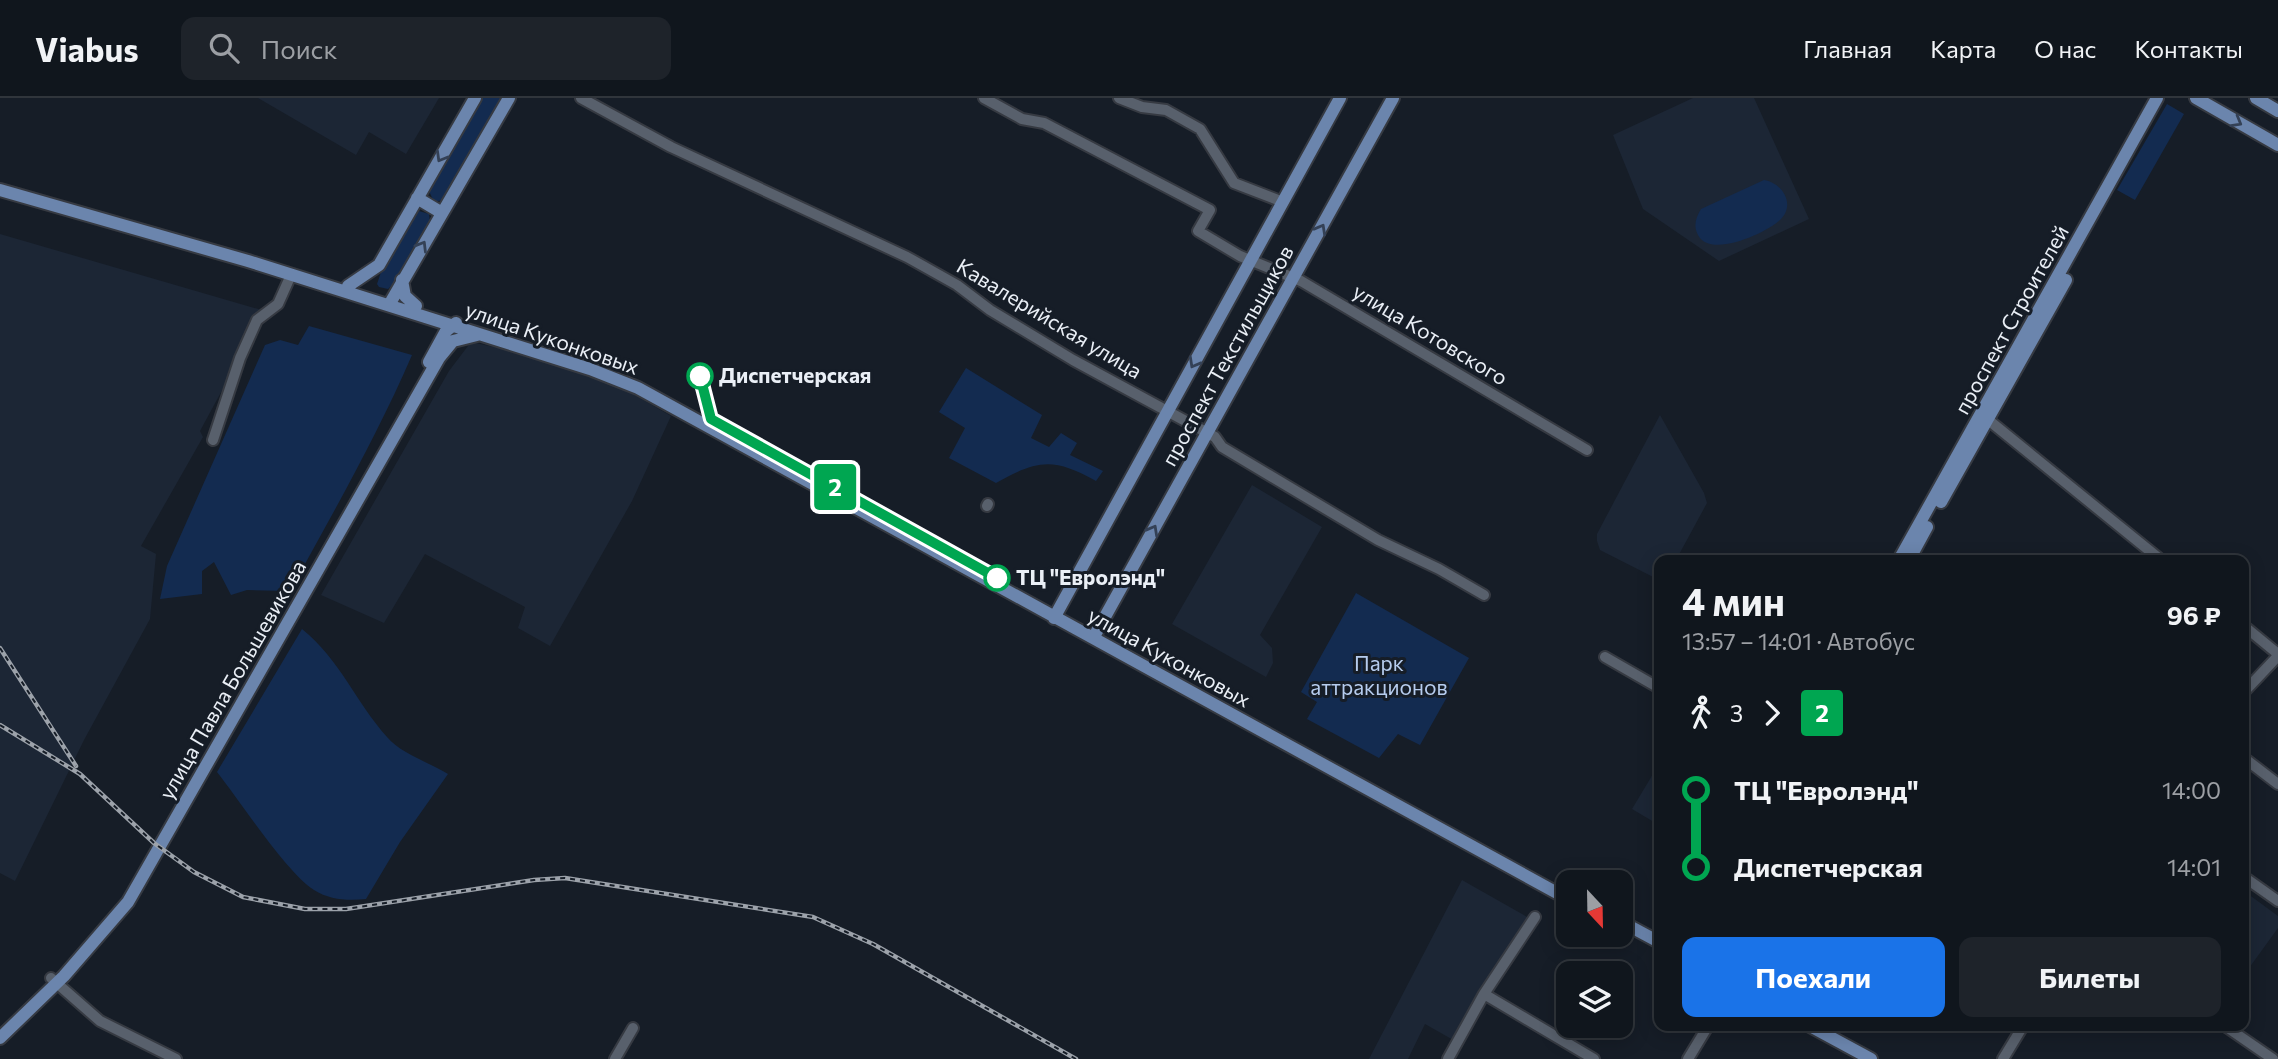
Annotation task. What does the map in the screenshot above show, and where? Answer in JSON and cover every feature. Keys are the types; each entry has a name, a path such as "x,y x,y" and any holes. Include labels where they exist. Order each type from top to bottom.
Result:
{"main road":[{"path":"348,286 379,265 475,98"},
{"path":"391,302 509,98"},
{"name":"проспект Текстильщиков","path":"1056,615 1340,98"},
{"name":"проспект Текстильщиков","path":"1091,630 1106,614 1393,98"},
{"name":"проспект Строителей","path":"2070,264 2157,98"},
{"name":"проспект Строителей","path":"1902,555 1984,417 2165,98"},
{"path":"2196,98 2278,145"},
{"path":"2256,98 2278,111"},
{"name":"улица Куконковых","path":"0,188 290,275 424,311 480,334 590,369 638,388 1056,615"},
{"name":"улица Куконковых","path":"0,188 348,286 391,302"},
{"path":"417,198 442,213"},
{"path":"402,280 405,296 424,311 438,333 437,355"},
{"path":"437,355 457,324"},
{"name":"улица Куконковых","path":"457,324 591,361 642,381 1072,624 1474,844 1556,886"},
{"name":"улица Павла Большевикова","path":"0,1038 54,981 103,921 154,843 437,355 453,341 480,334"},
{"name":"проспект Строителей","path":"1912,555 1984,417"},
{"name":"улица Куконковых","path":"1072,624 1091,630 1556,892"},
{"path":"1633,928 1654,939"},
{"path":"1633,935 1654,946"},
{"name":"улица Павла Большевикова","path":"0,1030 54,981"},
{"path":"1809,1031 1860,1059"},
{"path":"1819,1031 1871,1059"}],"street":[{"name":"Кавалерийская улица","path":"581,98 671,147 906,257 957,285 990,310 1073,360 1207,433 1222,447 1378,540 1439,569 1484,595"},
{"name":"улица Котовского","path":"984,98 1022,119 1044,123 1210,210 1198,231 1250,261 1292,279 1587,450"},
{"path":"1119,98 1166,110 1200,129 1234,183 1283,201"},
{"path":"213,440 240,358 257,320 278,304 290,275"},
{"path":"1984,417 2155,555"},
{"path":"2249,630 2278,655 2249,687"},
{"path":"1605,657 1654,685"},
{"path":"2249,762 2278,784"},
{"path":"2249,881 2278,901"},
{"path":"1448,1059 1484,993 1535,917"},
{"path":"54,981 100,1021 176,1059"},
{"path":"1484,993 1594,1059"},
{"path":"615,1059 633,1028"},
{"path":"1688,1059 1705,1031"},
{"path":"2003,1059 2020,1031"},
{"path":"2232,1031 2273,1059"}],"shaded area":[{"path":"258,98 439,98 406,154 369,132 356,155"},
{"path":"1693,98 1754,98 1809,219 1719,261 1643,209 1613,135"},
{"path":"0,234 265,311 200,431 203,437 141,546 156,554 150,619 84,740 15,881 0,873"},
{"path":"471,342 531,355 621,387 671,416 632,501 550,646 518,628 525,607 425,554 384,623 321,595 449,371"},
{"path":"1660,415 1707,503 1679,555 1654,555 1654,577 1600,550 1597,534"},
{"path":"1252,485 1322,527 1260,635 1272,648 1273,663 1266,677 1172,624"},
{"path":"1653,774 1654,822 1632,809"},
{"path":"1462,880 1529,918 1504,959 1496,964 1455,1041 1425,1024 1408,1059 1369,1059"},
{"path":"2249,895 2278,916 2278,928 2249,968"}],"green space":[{"path":"483,98 501,98 443,200 434,202 429,191"},
{"path":"2167,104 2184,114 2135,200 2117,190"},
{"path":"1764,180 1777,185 1785,196 1787,208 1780,220 1751,237 1738,241 1714,245 1704,242 1696,228 1701,209"},
{"path":"419,211 429,214 430,222 395,282 388,289 379,287 377,284 381,272"},
{"path":"309,326 412,355 384,415 290,591 247,590 231,595 214,562 202,571 202,594 160,599 167,566 265,345 280,340 298,345"},
{"path":"966,368 1042,415 1031,438 1049,447 1061,433 1077,443 1070,455 1103,471 1096,481 1069,468 1046,464 1024,469 996,483 949,458 965,428 939,412"},
{"name":"Парк аттракционов","path":"1356,593 1469,658 1420,745 1398,734 1379,758 1307,719 1317,702 1301,692"},
{"path":"302,629 327,654 393,743 448,774 400,842 366,899 333,898 314,890 303,881 277,852 217,772"}],"railway":[{"path":"0,648 76,766"},
{"path":"0,725 80,774 154,843 194,872 243,897 305,909 346,909 534,880 565,878 813,917 873,944 1076,1059"}],"bus line":[{"name":"2","path":"700,376 711,419 997,578"}],"place":[{"name":"Диспетчерская","path":"700,376"},
{"name":"ТЦ \"Евролэнд\"","path":"997,578"}]}
